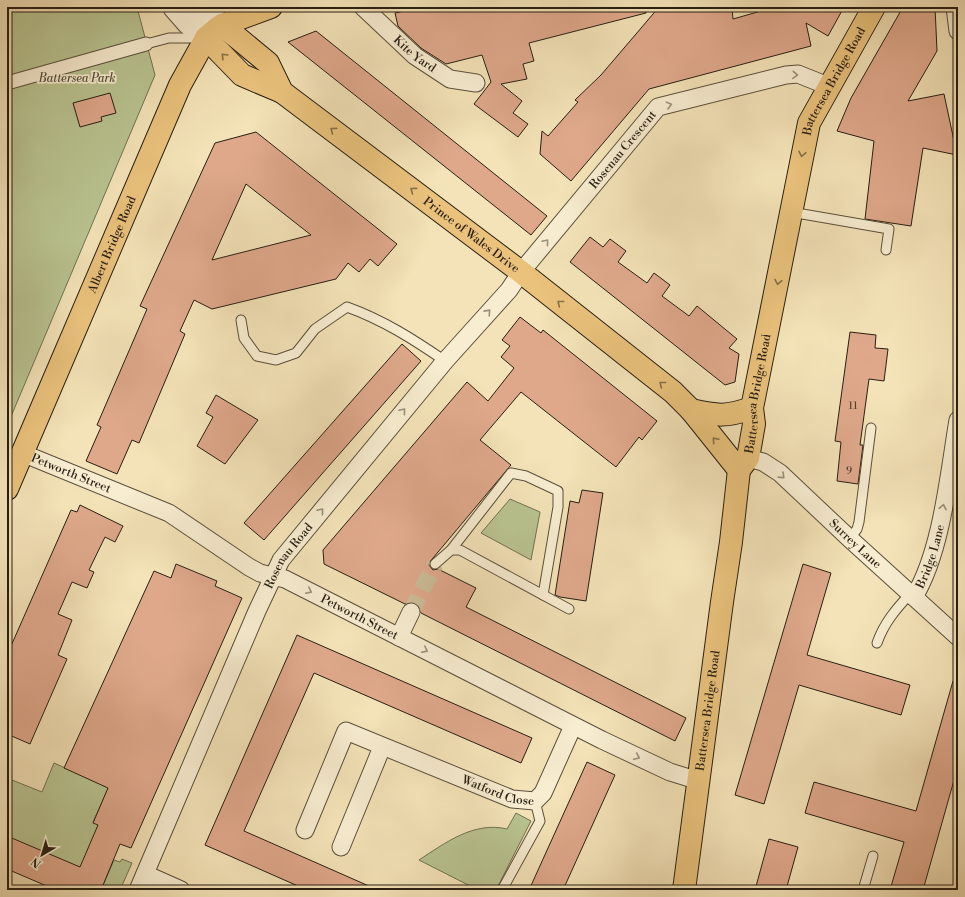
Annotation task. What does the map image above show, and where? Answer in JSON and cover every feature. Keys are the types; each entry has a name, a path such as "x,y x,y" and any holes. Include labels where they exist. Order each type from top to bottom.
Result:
{"main road":[{"path":"217,23 272,7"},
{"name":"Battersea Bridge Road","path":"684,890 731,542 744,464 754,424 752,408 809,123 828,86 874,7"},
{"name":"Prince of Wales Drive","path":"217,23 268,62 282,92 521,272 673,392 744,464"},
{"name":"Albert Bridge Road","path":"7,489 180,85 217,23"},
{"path":"691,410 722,416 752,408"}],"street":[{"name":"Prince of Wales Drive","path":"174,7 188,23 217,23"},
{"name":"Prince of Wales Drive","path":"199,7 217,23"},
{"name":"Kite Yard","path":"363,7 415,56 450,79 476,83"},
{"path":"955,7 958,31"},
{"path":"7,83 146,44"},
{"name":"Rosenau Crescent","path":"521,272 658,107 786,75 798,74 828,86"},
{"name":"Rosenau Road","path":"138,890 281,560 445,361 509,290 521,272"},
{"name":"Bridge Lane","path":"912,595 924,578 936,541 956,443 958,420"},
{"name":"Petworth Street","path":"22,453 169,513 260,573 284,579 573,726 670,772 699,781"},
{"name":"Surrey Lane","path":"744,464 763,462 780,473 958,637"},
{"path":"398,637 411,612"},
{"name":"Watford Close","path":"305,830 346,731 512,799 535,801 543,793 573,726"},
{"path":"341,847 382,747"},
{"path":"145,874 181,890"}],"lane":[{"path":"146,44 217,23"},
{"path":"791,212 889,229 886,250"},
{"path":"241,320 244,338 258,356 276,360 296,353 315,329 347,307 375,317 414,339 445,361"},
{"path":"850,539 857,529 859,522 871,428"},
{"path":"435,564 451,550 511,473 526,476 558,491 558,507 543,595"},
{"path":"451,550 460,550 569,609"},
{"path":"877,643 882,629 891,615 912,595"},
{"path":"502,890 540,821 535,801"},
{"path":"863,890 873,856"}],"green space":[{"name":"Battersea Park","path":"7,7 133,7 138,11 155,75 7,426"},
{"path":"510,499 540,512 531,560 481,533"},
{"path":"144,709 93,822 113,831 75,880 7,836 7,778 42,792 54,763 81,775"},
{"path":"516,813 531,821 496,890 478,890 419,860 460,835 483,828 495,827 507,829"},
{"path":"122,859 132,863 120,890 101,890 114,860 120,862"}],"building":[{"path":"421,7 645,7 646,13 529,43 534,61 523,64 527,79 501,84 522,101 513,113 528,124 518,137 474,104 491,82 482,55 446,64 421,48 398,26 395,13"},
{"path":"659,7 732,7 733,19 775,7 844,7 828,36 806,23 811,46 649,89 571,181 540,154 542,131 548,136 578,102 575,100 601,75"},
{"path":"903,7 935,7 937,51 908,101 944,94 957,155 923,148 911,226 865,219 874,141 837,131 851,98"},
{"path":"316,31 547,216 531,235 288,42"},
{"path":"110,93 116,113 101,117 102,121 80,127 73,103"},
{"path":"256,132 397,244 378,266 370,259 359,272 348,263 336,279 212,309 194,300 180,331 185,334 139,443 132,440 117,474 86,461 101,427 97,425 147,309 140,306 215,143","holes":["246,184 311,235 212,260"]},
{"path":"590,237 603,247 610,239 626,251 618,262 647,283 654,273 670,285 662,296 689,316 697,306 737,339 729,348 739,354 735,382 725,385 570,262"},
{"path":"520,317 541,333 543,330 657,421 642,440 639,437 616,467 521,392 480,440 511,465 428,564 433,570 438,569 476,588 466,607 686,718 675,741 421,613 416,603 410,602 405,604 324,564 323,550 467,382 488,401 514,368 501,357 510,346 502,340"},
{"path":"850,332 876,335 875,348 888,349 884,381 869,379 860,445 863,445 858,484 837,481 841,442 835,441"},
{"path":"402,344 421,361 264,540 244,523"},
{"path":"216,395 258,420 225,464 197,446 213,417 206,413"},
{"path":"582,490 603,493 586,601 555,595 570,501 579,503"},
{"path":"80,505 123,526 115,542 105,537 89,570 94,572 87,588 72,582 58,614 72,620 58,655 67,659 30,744 7,734 7,655 71,510 77,512"},
{"path":"176,564 217,581 215,586 242,598 131,848 120,844 101,890 56,890 7,869 7,836 80,867 98,825 93,823 108,788 64,768 154,571 171,578"},
{"path":"803,564 831,573 807,655 910,685 901,715 799,685 764,804 735,795"},
{"path":"297,635 532,738 521,763 314,673 244,831 378,890 307,890 205,845"},
{"path":"953,681 958,681 958,766 923,890 890,890 904,842 805,813 814,782 916,811"},
{"path":"587,762 615,775 563,890 529,890"},
{"path":"769,839 798,847 786,890 755,890"}],"tunnel":[{"path":"411,612 435,564"}]}
